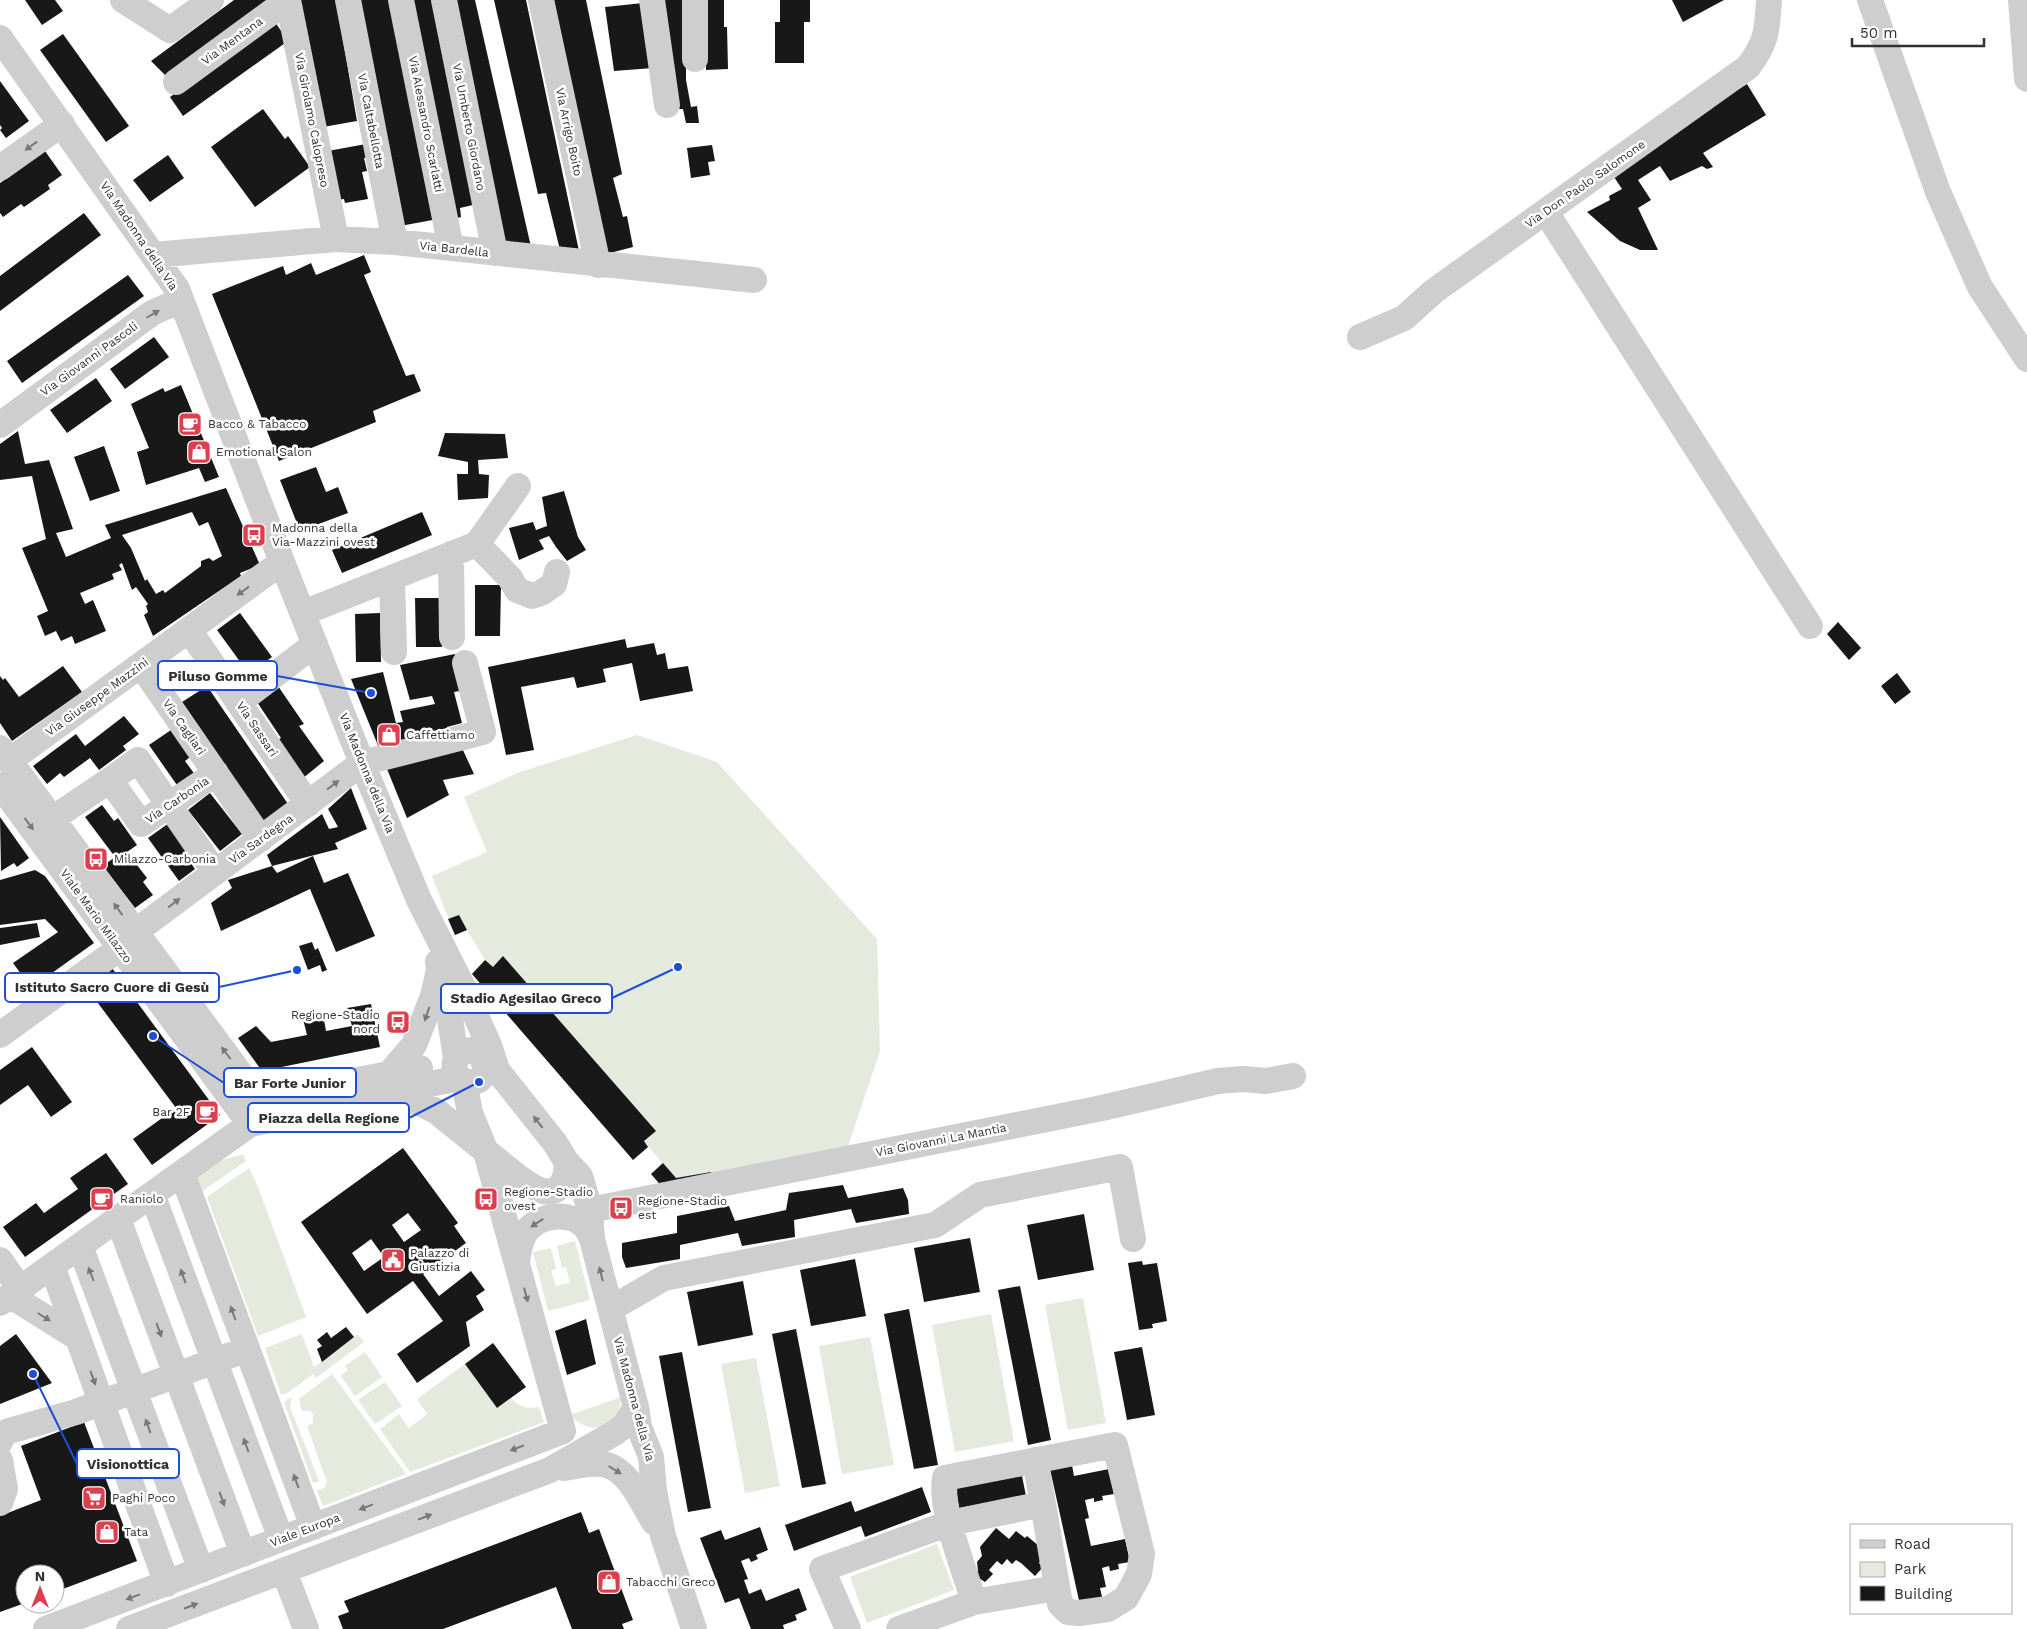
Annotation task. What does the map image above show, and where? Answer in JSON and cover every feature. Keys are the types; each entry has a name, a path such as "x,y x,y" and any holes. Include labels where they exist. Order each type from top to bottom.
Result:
{"street":[{"path":"123,0 170,30 211,0"},
{"name":"Via Mentana","path":"176,82 288,0"},
{"name":"Via Girolamo Calopreso","path":"288,0 336,239"},
{"name":"Via Caltabellotta","path":"348,0 395,242"},
{"name":"Via Alessandro Scarlatti","path":"401,0 451,248"},
{"name":"Via Umberto Giordano","path":"444,0 495,253"},
{"name":"Via Arrigo Boito","path":"541,0 598,264"},
{"path":"652,0 668,105"},
{"path":"695,0 695,59"},
{"name":"Via Don Paolo Salomone","path":"1360,337 1404,318 1434,291 1748,67 1761,50 1767,32 1769,0"},
{"path":"1870,0 1938,192 1980,287 2027,359"},
{"path":"2021,0 2027,79"},
{"name":"Via Madonna della Via","path":"0,38 177,289 282,562 419,900"},
{"path":"0,168 62,124"},
{"path":"1546,212 1810,626"},
{"name":"Via Bardella","path":"153,254 336,239 395,242 754,280"},
{"name":"Via Giovanni Pascoli","path":"0,425 152,313 181,300"},
{"path":"303,613 477,544 518,486"},
{"path":"477,544 510,578 517,590 532,596 542,593 554,584 558,572"},
{"path":"451,554 452,637"},
{"name":"Via Giuseppe Mazzini","path":"5,754 141,665 282,562"},
{"path":"392,578 394,652"},
{"name":"Via Sassari","path":"189,630 308,804"},
{"path":"239,702 315,644"},
{"path":"362,763 483,732 465,663"},
{"name":"Via Cagliari","path":"141,665 261,838"},
{"name":"Viale Mario Milazzo","path":"5,754 52,819 127,940 250,1124"},
{"path":"52,819 138,760 215,872"},
{"name":"Via Sardegna","path":"0,1035 362,763"},
{"name":"Via Carbonia","path":"110,780 141,824 216,773"},
{"name":"Viale Mario Milazzo","path":"0,785 259,1098 389,1074"},
{"path":"419,900 445,986 475,1064"},
{"path":"419,900 460,981 475,1064 470,1113 486,1152 563,1431 576,1436 604,1440 629,1450 642,1465 654,1490"},
{"path":"389,1074 414,1045 433,996 439,967"},
{"path":"389,1074 475,1064"},
{"path":"10,1296 250,1124 362,1101 475,1064"},
{"name":"Via Madonna della Via","path":"475,1064 555,1143 566,1161 580,1176 610,1308 636,1407 639,1427 651,1457 654,1490 663,1536 694,1629"},
{"name":"Via Giovanni La Mantia","path":"591,1225 1218,1081 1243,1079 1266,1081 1293,1076"},
{"path":"362,1101 415,1101 436,1111 532,1187 544,1192 556,1190 563,1184 566,1175 566,1161"},
{"path":"610,1308 664,1278 934,1225 980,1194 1120,1167 1133,1239"},
{"path":"182,1173 313,1527"},
{"path":"152,1194 281,1539"},
{"path":"517,1263 525,1233 533,1225 544,1219 556,1216 576,1221 586,1228 591,1225"},
{"path":"118,1219 243,1554"},
{"path":"80,1246 201,1570"},
{"path":"0,1260 10,1296 78,1338"},
{"path":"52,1266 167,1584"},
{"path":"0,1442 4,1434 9,1431 102,1403 247,1349"},
{"path":"129,1629 550,1470 604,1440 625,1425 636,1407"},
{"name":"Viale Europa","path":"46,1629 563,1431"},
{"path":"974,1602 950,1523 943,1487 945,1478 1035,1460 1115,1445 1142,1554 1139,1574 1126,1598 1108,1609 1079,1613 1068,1612 1060,1604 1035,1460"},
{"path":"0,1460 6,1489 0,1503"},
{"path":"550,1470 590,1464 607,1465 621,1473 632,1486 663,1536"},
{"path":"848,1629 822,1569 950,1523 1043,1504"},
{"path":"284,1571 306,1629"},
{"path":"899,1629 974,1602 1056,1588"}],"green space":[{"path":"637,735 717,762 877,939 880,1051 846,1152 664,1189 651,1174 662,1163 649,1147 633,1160 472,974 485,960 467,930 455,935 432,876 487,852 464,797 520,772"},
{"path":"243,1154 246,1161 198,1194 195,1177 218,1161"},
{"path":"249,1168 258,1187 306,1317 258,1336 207,1197"},
{"path":"575,1241 590,1300 548,1311 533,1252 551,1248 556,1269 551,1270 556,1286 570,1283 566,1267 562,1268 557,1246"},
{"path":"1083,1298 1106,1423 1068,1430 1045,1305"},
{"path":"991,1314 1014,1441 955,1452 932,1325"},
{"path":"302,1334 314,1367 358,1334 364,1342 316,1378 313,1374 289,1392 281,1395 265,1348"},
{"path":"870,1337 894,1465 842,1474 819,1346"},
{"path":"365,1352 382,1377 355,1396 341,1376 348,1370 345,1366"},
{"path":"756,1358 780,1486 745,1493 721,1364"},
{"path":"465,1364 497,1408 511,1398 524,1407 539,1407 544,1422 410,1472 380,1429 399,1414 409,1428 427,1414 417,1399"},
{"path":"332,1374 406,1474 323,1506 317,1490 324,1488 327,1482 307,1426 313,1423 313,1414 310,1411 302,1411 299,1399"},
{"path":"385,1382 402,1406 375,1424 358,1400"},
{"path":"292,1397 290,1407 319,1481 313,1483 284,1402"},
{"path":"621,1397 620,1408 616,1416 603,1426 595,1428 586,1426 570,1415"},
{"path":"937,1544 954,1590 867,1623 850,1577"}],"building":[{"path":"25,0 55,0 63,11 42,25"},
{"path":"234,0 267,0 168,78 151,61"},
{"path":"297,0 336,0 357,121 323,127"},
{"path":"356,0 393,0 438,219 400,226"},
{"path":"410,0 436,0 477,204 460,208 461,217 454,219"},
{"path":"452,0 475,0 531,247 498,241"},
{"path":"494,0 526,0 579,251 560,250 546,193 538,194"},
{"path":"554,0 586,0 622,174 613,178 623,217 627,216 633,247 606,254"},
{"path":"659,0 686,0 686,80 691,107 697,106 699,123 686,123 683,109 676,109"},
{"path":"705,0 724,0 724,27 727,27 728,69 706,70"},
{"path":"780,0 810,0 810,22 804,22 804,63 775,63 775,22 780,22"},
{"path":"1672,0 1724,0 1683,22"},
{"path":"643,3 653,68 614,71 605,7"},
{"path":"275,22 288,41 183,116 170,97"},
{"path":"63,34 129,126 106,142 40,50"},
{"path":"0,81 29,121 6,138 0,130 2,128 0,125"},
{"path":"1747,84 1766,115 1703,153 1713,167 1707,169 1702,166 1670,181 1660,166 1638,180 1651,200 1638,208 1658,250 1640,250 1620,241 1587,212 1610,200 1609,196 1622,189 1612,174 1682,123"},
{"path":"263,109 285,139 288,136 310,167 255,207 211,147"},
{"path":"366,144 369,157 364,158 367,171 362,172 368,199 345,203 344,199 337,200 328,151"},
{"path":"712,145 715,161 708,162 710,175 691,178 687,148"},
{"path":"45,151 62,175 48,185 50,189 24,207 21,204 3,217 0,213 0,183"},
{"path":"168,155 184,178 150,202 133,180"},
{"path":"84,213 101,235 0,311 0,276"},
{"path":"364,255 371,272 364,275 406,376 414,374 421,391 373,411 376,422 279,461 212,294 283,266 286,275 311,263 316,275"},
{"path":"128,275 144,296 22,383 7,361"},
{"path":"154,337 169,357 125,389 110,369"},
{"path":"96,378 112,401 67,433 50,410"},
{"path":"181,385 219,477 205,482 199,468 146,485 137,452 149,448 131,404 163,388 165,392"},
{"path":"18,431 25,464 49,460 73,529 56,533 66,557 111,538 105,525 226,488 260,565 240,573 241,576 153,636 144,615 148,612 146,606 148,604 136,587 132,590 122,563 119,565 122,570 112,574 114,579 80,593 85,604 93,600 106,631 75,644 72,636 61,641 56,631 45,636 37,616 48,611 22,548 46,539 32,476 0,480 0,444","holes":["192,512 199,526 208,522 222,556 213,561 209,558 201,561 201,566 165,593 163,590 156,594 147,579 145,581 131,548 122,535"]},
{"path":"445,433 505,434 508,458 478,460 479,474 489,475 488,498 458,500 457,474 468,474 468,462 438,456"},
{"path":"104,446 120,491 90,501 74,457"},
{"path":"316,467 326,492 338,487 348,513 300,531 280,480"},
{"path":"564,491 578,537 586,550 567,561 549,536 539,540 544,549 519,560 509,528 533,522 536,530 547,526 542,497"},
{"path":"422,512 432,535 342,573 332,550"},
{"path":"475,585 501,585 500,636 475,636"},
{"path":"415,598 441,598 442,647 416,647"},
{"path":"240,613 272,657 249,674 217,630"},
{"path":"380,613 381,662 356,662 355,614"},
{"path":"1838,622 1861,648 1849,660 1827,634"},
{"path":"625,639 627,648 654,643 657,655 665,653 668,669 688,666 693,691 640,701 632,663 603,669 606,682 577,688 574,677 521,687 534,750 506,755 488,667"},
{"path":"455,654 465,690 454,692 462,723 447,727 448,732 379,748 351,679 383,672 396,723 403,722 400,711 435,704 432,696 410,700 400,665"},
{"path":"63,666 82,692 12,741 0,723 0,676 3,680 5,678 19,697"},
{"path":"1897,673 1911,692 1895,704 1881,686"},
{"path":"207,686 288,804 263,821 182,702"},
{"path":"278,686 304,724 299,726 324,761 302,779 276,741 281,738 257,702"},
{"path":"124,716 139,734 123,746 126,750 99,770 90,758 64,777 60,773 47,784 33,766 76,734 85,746"},
{"path":"171,730 190,757 185,761 196,776 179,788 149,745"},
{"path":"462,748 474,774 443,780 449,795 407,818 387,769"},
{"path":"351,788 367,829 335,843 338,849 272,866 267,855 322,814 329,829 338,827 328,809"},
{"path":"210,793 242,834 220,851 188,810"},
{"path":"102,805 114,821 118,818 137,845 127,852 147,878 143,882 153,895 135,908 103,866 115,857 85,817"},
{"path":"0,817 29,858 17,867 14,863 1,871"},
{"path":"169,823 188,850 184,853 195,869 179,881 148,838"},
{"path":"313,856 324,883 348,873 375,936 336,952 310,889 221,931 211,903 232,888 228,880 272,866 277,873"},
{"path":"35,870 45,876 94,943 31,988 13,963 58,932 45,919 0,925 0,880"},
{"path":"459,915 467,930 455,935 448,919"},
{"path":"37,923 40,937 0,945 0,928"},
{"path":"312,942 315,950 318,948 327,970 322,972 320,965 308,970 299,946"},
{"path":"503,956 656,1131 644,1141 648,1147 633,1160 472,974 485,960 493,967"},
{"path":"112,968 220,1115 152,1165 133,1139 176,1108 92,995 89,997 83,989"},
{"path":"371,1004 380,1047 262,1071 238,1038 256,1026 271,1042 307,1035 303,1019 323,1014 326,1031 352,1026 347,1008"},
{"path":"32,1047 72,1102 51,1117 28,1085 0,1105 0,1070"},
{"path":"403,1148 458,1223 454,1226 466,1243 423,1274 439,1296 471,1271 485,1290 476,1296 484,1310 466,1322 470,1346 417,1383 397,1354 443,1321 413,1281 367,1314 301,1222","holes":["408,1213 421,1230 404,1242 392,1225","371,1239 384,1257 364,1271 352,1253"]},
{"path":"106,1153 128,1184 25,1257 3,1227 36,1203 44,1213 78,1189 70,1178"},
{"path":"663,1163 676,1178 711,1172 713,1180 664,1189 651,1174"},
{"path":"843,1185 848,1198 903,1188 908,1200 909,1214 856,1223 851,1209 794,1220 795,1237 742,1246 738,1233 680,1245 680,1259 626,1268 622,1257 622,1243 677,1233 677,1216 729,1206 735,1221 786,1210 789,1193"},
{"path":"1084,1214 1094,1270 1038,1280 1027,1225"},
{"path":"970,1238 980,1292 924,1302 914,1248"},
{"path":"855,1259 866,1316 811,1326 800,1270"},
{"path":"1142,1261 1143,1265 1157,1263 1167,1321 1152,1324 1153,1328 1139,1330 1128,1263"},
{"path":"743,1281 753,1335 698,1346 687,1292"},
{"path":"1020,1286 1051,1440 1028,1445 998,1290"},
{"path":"909,1309 938,1465 914,1469 884,1314"},
{"path":"586,1319 596,1364 567,1375 555,1331"},
{"path":"346,1327 354,1337 322,1362 317,1349 322,1346 317,1340 327,1332 331,1338"},
{"path":"796,1329 826,1484 802,1488 772,1334"},
{"path":"16,1334 52,1383 0,1404 0,1346"},
{"path":"493,1343 526,1387 497,1408 465,1364"},
{"path":"1142,1347 1155,1415 1127,1420 1114,1352"},
{"path":"682,1352 711,1508 688,1512 659,1356"},
{"path":"84,1422 137,1561 65,1588 65,1564 15,1564 15,1607 0,1612 0,1516 41,1500 21,1446"},
{"path":"1072,1465 1074,1476 1109,1469 1114,1494 1102,1496 1103,1500 1094,1502 1094,1498 1085,1500 1089,1518 1085,1519 1091,1546 1125,1539 1130,1562 1118,1564 1119,1569 1110,1571 1109,1566 1102,1568 1106,1587 1100,1588 1103,1601 1080,1605 1050,1469"},
{"path":"1021,1471 1026,1496 959,1508 955,1484"},
{"path":"922,1487 931,1512 865,1537 861,1526 794,1551 785,1525 851,1501 855,1512"},
{"path":"581,1512 589,1533 599,1529 633,1620 622,1624 624,1629 572,1629 556,1587 443,1629 343,1629 338,1616 349,1612 344,1601"},
{"path":"760,1527 768,1550 756,1555 758,1559 751,1562 749,1558 741,1561 748,1579 744,1580 749,1594 761,1589 766,1601 799,1588 807,1610 795,1615 797,1620 783,1625 784,1629 751,1629 739,1598 725,1603 700,1538 721,1530 725,1540"},
{"path":"996,1528 1009,1539 1016,1531 1025,1538 1027,1536 1039,1546 1042,1558 1039,1563 1043,1567 1035,1576 1021,1563 1016,1560 1012,1564 1007,1559 1002,1565 997,1561 989,1570 993,1574 985,1582 974,1575 978,1571 977,1562 982,1556 980,1547"}],"place":[{"name":"Bacco & Tabacco","path":"190,424"},
{"name":"Emotional Salon","path":"199,452"},
{"name":"Madonna della Via-Mazzini ovest","path":"254,535"},
{"name":"Piluso Gomme","path":"371,693"},
{"name":"Caffettiamo","path":"389,735"},
{"name":"Milazzo-Carbonia","path":"96,859"},
{"name":"Stadio Agesilao Greco","path":"678,967"},
{"name":"Istituto Sacro Cuore di Gesù","path":"297,970"},
{"name":"Regione-Stadio nord","path":"398,1022"},
{"name":"Bar Forte Junior","path":"153,1036"},
{"name":"Piazza della Regione","path":"479,1082"},
{"name":"Bar 2F","path":"207,1112"},
{"name":"Raniolo","path":"102,1199"},
{"name":"Regione-Stadio ovest","path":"486,1199"},
{"name":"Regione-Stadio est","path":"621,1208"},
{"name":"Palazzo di Giustizia","path":"393,1260"},
{"name":"Visionottica","path":"33,1374"},
{"name":"Paghi Poco","path":"94,1498"},
{"name":"Tata","path":"107,1532"},
{"name":"Tabacchi Greco","path":"609,1582"}]}
